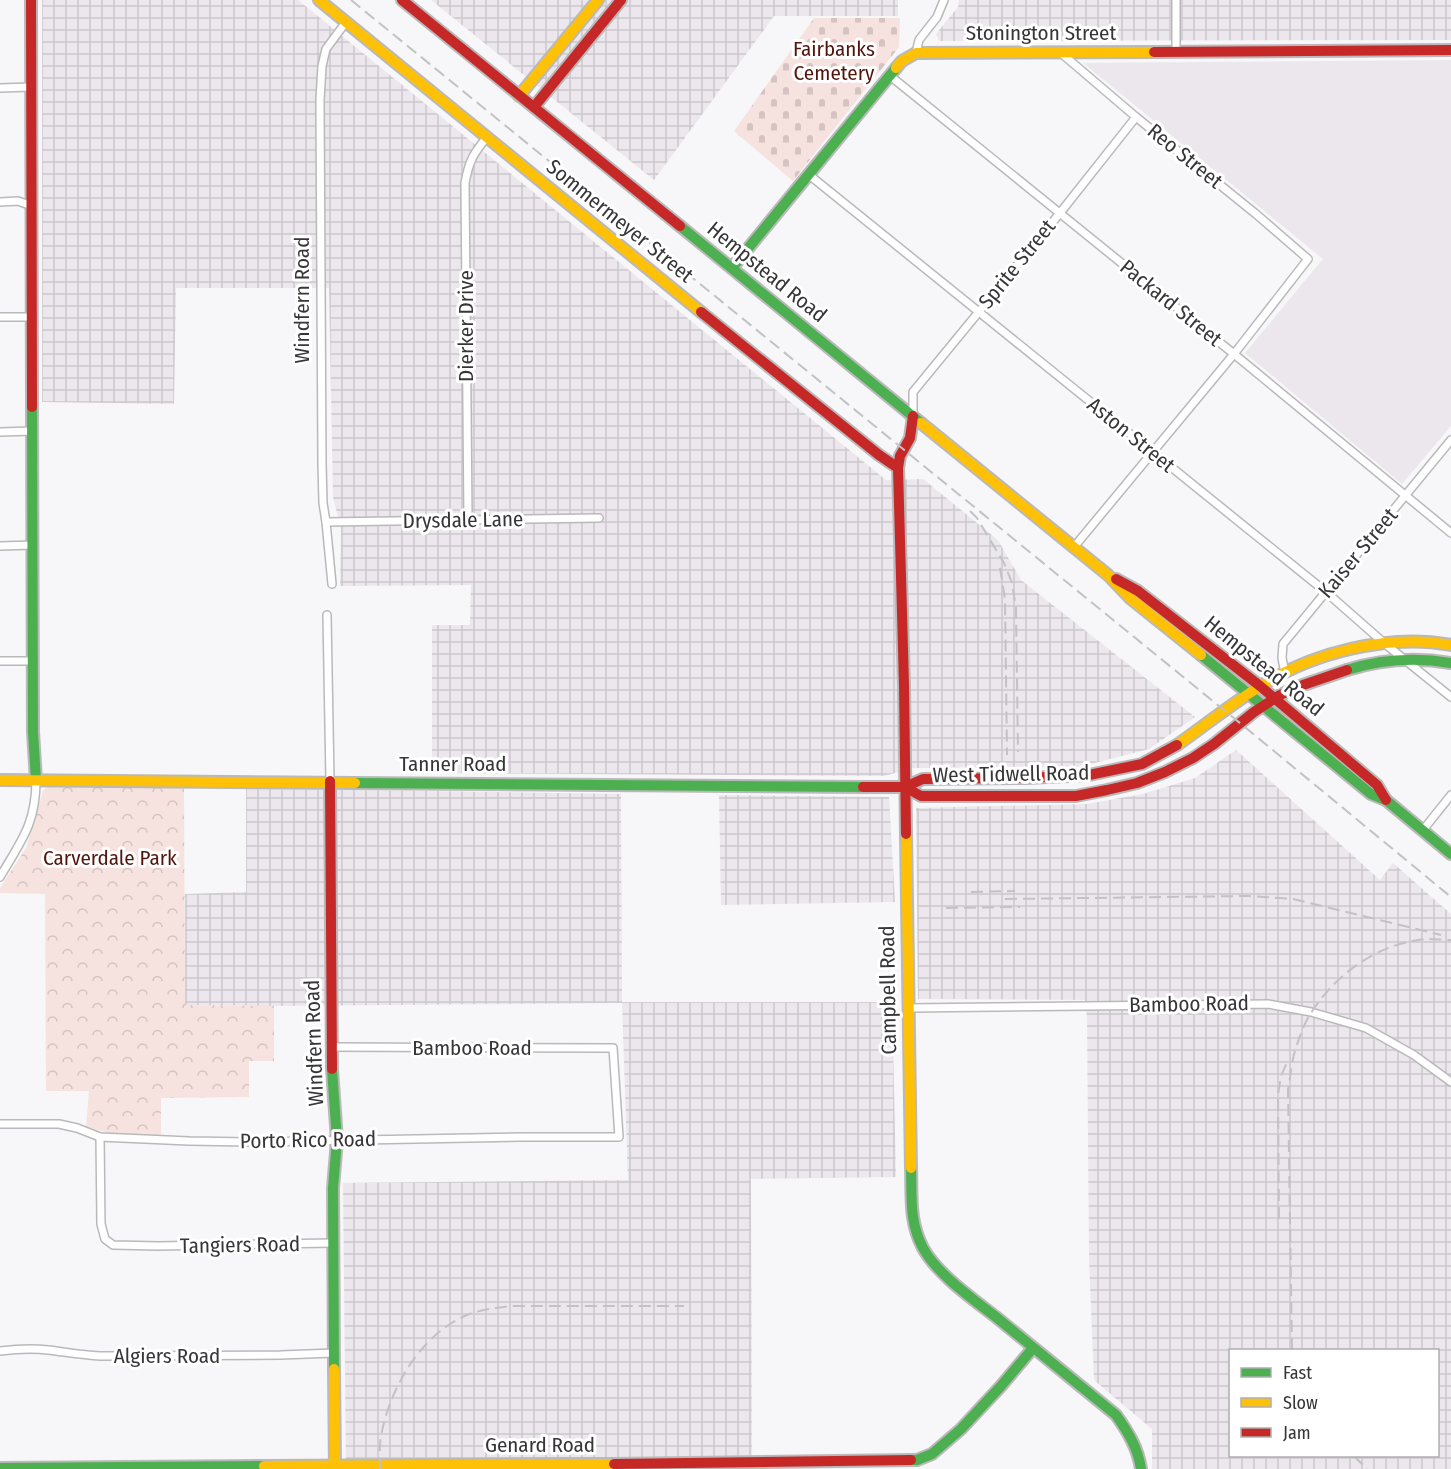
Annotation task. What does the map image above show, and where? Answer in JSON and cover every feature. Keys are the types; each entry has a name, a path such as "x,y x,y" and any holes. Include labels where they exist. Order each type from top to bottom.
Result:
{"street":[{"path":"0,877 28,828 33,814 36,780 33,732 31,0"},
{"name":"Sommermeyer Street","path":"319,0 610,239 898,468"},
{"name":"Hempstead Road","path":"402,0 1108,575 1138,591 1163,618 1264,706 1345,766 1377,785 1386,800 1451,854"},
{"path":"519,96 598,0"},
{"path":"534,107 621,0"},
{"path":"732,268 890,75 902,61 916,53 918,40 936,17 944,0"},
{"path":"1176,0 1176,51"},
{"name":"Windfern Road","path":"332,584 323,503 322,464 320,100 322,66 326,49 346,22"},
{"name":"Stonington Street","path":"916,53 1451,50"},
{"name":"Reo Street","path":"1061,53 1308,259 1234,354"},
{"name":"Packard Street","path":"890,75 1451,533"},
{"path":"0,88 32,87"},
{"name":"Sprite Street","path":"913,416 913,392 1136,117"},
{"name":"Dierker Drive","path":"468,519 465,183 468,165 487,137"},
{"name":"Aston Street","path":"808,174 1326,592 1451,698"},
{"path":"0,202 18,201 32,206"},
{"path":"0,317 32,317"},
{"path":"1074,547 1234,354"},
{"name":"Campbell Road","path":"913,416 910,438 900,456 898,468 911,1204 916,1232 924,1251 937,1267 1116,1415 1132,1437 1141,1469"},
{"path":"0,432 33,431"},
{"name":"Kaiser Street","path":"1285,673 1282,658 1283,644 1451,440"},
{"name":"Drysdale Lane","path":"326,522 599,518"},
{"path":"0,546 33,545"},
{"name":"Windfern Road","path":"327,615 332,1077 337,1140 333,1188 335,1467"},
{"name":"Hempstead Road","path":"1163,618 1275,698 1345,766"},
{"name":"West Tidwell Road","path":"905,787 923,779 1089,775 1142,764 1173,748 1260,686 1307,663 1353,647 1384,643 1406,641 1451,645"},
{"name":"West Tidwell Road","path":"905,787 921,795 1026,796 1076,796 1124,787 1176,767 1206,750 1275,698 1299,687 1358,666 1402,658 1451,663"},
{"path":"0,661 33,661"},
{"path":"1026,778 1026,796"},
{"name":"Tanner Road","path":"0,780 905,787"},
{"path":"1423,830 1451,795"},
{"name":"Bamboo Road","path":"909,1008 1268,1004 1311,1011 1366,1028 1414,1054 1451,1082"},
{"name":"Bamboo Road","path":"332,1047 613,1048 619,1137"},
{"name":"Porto Rico Road","path":"0,1124 59,1124 100,1137 201,1141 619,1137"},
{"name":"Tangiers Road","path":"100,1137 102,1233 105,1239 113,1245 333,1243"},
{"name":"Genard Road","path":"0,1468 335,1467 917,1460 932,1454 961,1428 1033,1348"},
{"name":"Algiers Road","path":"0,1351 46,1349 100,1356 334,1353"}],"shaded area":[{"path":"42,0 298,0 886,480 923,479 998,540 1021,580 1195,717 1149,749 1079,767 913,768 884,776 432,773 432,625 470,625 471,585 340,586 341,529 333,497 329,288 176,288 174,404 42,402"},
{"path":"431,0 898,0 898,16 774,16 654,180"},
{"path":"959,0 1451,0 1451,40 939,41 936,34 958,7"},
{"path":"1451,60 1451,426 1402,484 1245,353 1323,259 1083,63"},
{"path":"1236,750 1380,880 1393,863 1451,914 1451,1469 1152,1469 1152,1429 1094,1380 1089,1258 1085,1000 918,999 916,808 1087,804 1143,794 1195,778"},
{"path":"246,789 621,794 622,1002 892,1002 896,1177 751,1179 752,1469 346,1469 343,1183 628,1180 622,1003 185,1005 185,894 246,892"},
{"path":"719,795 889,797 895,902 721,905"}],"green space":[{"name":"Fairbanks Cemetery","path":"814,18 900,18 899,47 793,181 734,131"},
{"name":"Carverdale Park","path":"184,785 185,1005 274,1006 274,1061 249,1061 249,1097 161,1098 161,1137 110,1133 86,1127 89,1091 46,1091 45,894 0,893 0,888 26,848 43,791 48,786"}],"railway":[{"path":"351,0 1451,897"},
{"path":"970,511 977,518 1004,563 1012,583 1016,608 1018,752"},
{"path":"1000,568 1005,599 1007,755"},
{"path":"971,892 1015,891"},
{"path":"1005,899 1249,896 1293,899 1441,935"},
{"path":"946,908 1020,907"},
{"path":"1292,1349 1288,1089 1293,1058 1301,1033 1310,1014 1323,996 1362,961 1411,941 1451,940"},
{"path":"1279,1219 1278,1095 1281,1076 1288,1060"},
{"path":"380,1469 381,1436 385,1418 400,1382 422,1349 450,1324 478,1311 513,1306 684,1306"},
{"path":"1355,1457 1367,1469"}],"traffic: fast":[{"path":"732,268 896,68"},
{"path":"680,226 921,423"},
{"path":"32,407 33,732 36,780"},
{"path":"1201,655 1371,794 1386,800"},
{"path":"1347,670 1373,663 1399,660 1451,663"},
{"path":"355,783 863,787"},
{"path":"1386,800 1451,854"},
{"path":"332,1069 337,1140 333,1188 334,1369"},
{"path":"911,1168 913,1219 915,1229 929,1258 956,1286 1116,1415 1132,1440 1141,1469"},
{"path":"911,1460 932,1454 961,1429 1033,1348"},
{"path":"0,1468 264,1466"}],"traffic: slow":[{"path":"319,0 701,312"},
{"path":"519,96 598,0"},
{"path":"896,68 902,61 916,53 1154,52"},
{"path":"921,423 1108,575 1130,598 1201,655"},
{"path":"1177,745 1259,687 1302,664 1351,649 1377,644 1427,642 1451,645"},
{"path":"0,780 355,783"},
{"path":"906,834 911,1168"},
{"path":"334,1369 335,1469"},
{"path":"264,1466 614,1464"}],"traffic: jam":[{"path":"31,0 32,407"},
{"path":"402,0 680,226"},
{"path":"534,107 621,0"},
{"path":"1154,52 1451,50"},
{"path":"701,312 898,468"},
{"path":"906,834 898,468 900,456 910,438 913,416"},
{"path":"1116,579 1138,591 1260,686 1377,785 1386,800"},
{"path":"905,787 921,796 1076,796 1137,783 1193,758 1280,695 1347,670"},
{"path":"863,787 905,787 923,779 1089,775 1142,764 1177,745"},
{"path":"330,781 332,1069"},
{"path":"614,1464 911,1460"}]}
